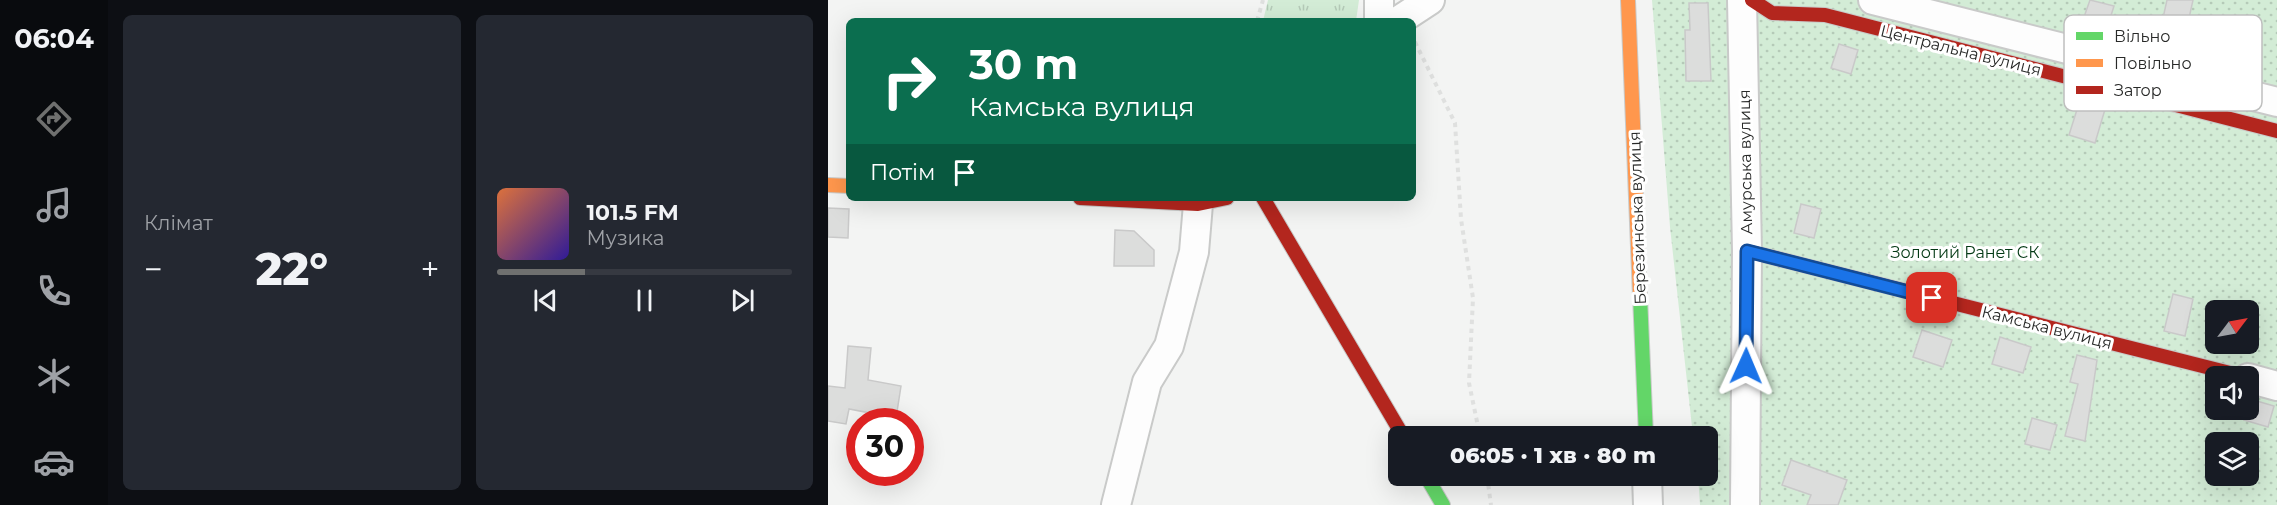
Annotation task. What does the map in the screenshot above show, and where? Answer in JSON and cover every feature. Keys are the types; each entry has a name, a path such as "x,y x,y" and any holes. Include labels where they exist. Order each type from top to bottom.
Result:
{"street":[{"path":"1379,0 1379,18"},
{"path":"1403,18 1430,0"},
{"name":"Березинська вулиця","path":"1629,0 1646,426"},
{"name":"Амурська вулиця","path":"1742,0 1747,251 1745,505"},
{"name":"Центральна вулиця","path":"1752,0 1772,13 1825,15 2064,76"},
{"name":"Центральна вулиця","path":"1873,0 2064,48"},
{"name":"Центральна вулиця","path":"2262,98 2277,102"},
{"name":"Центральна вулиця","path":"2199,111 2277,131"},
{"path":"828,185 846,186"},
{"path":"1139,201 1198,204 1212,201"},
{"path":"1265,201 1397,426"},
{"path":"1116,505 1147,382 1169,346 1194,252 1198,204"},
{"name":"Камська вулиця","path":"1747,251 2205,367"},
{"path":"2259,381 2277,386"},
{"path":"1432,486 1443,505"},
{"path":"1647,486 1648,505"}],"path":[{"path":"1258,18 1263,0"},
{"path":"1416,45 1455,123 1461,219 1473,298 1469,383 1478,426"},
{"path":"1488,486 1491,505"}],"green space":[{"path":"1268,0 1359,0 1356,18 1264,18"},
{"name":"Золотий Ранет СК","path":"1652,0 2277,0 2277,505 1700,505 1699,486 1718,486 1718,426 1692,426 1670,227"}],"building":[{"path":"2090,0 2114,6 2111,15 2085,15"},
{"path":"2167,0 2193,0 2190,15 2164,15"},
{"path":"1689,3 1708,3 1711,81 1686,81 1685,30 1690,30"},
{"path":"1839,44 1858,50 1851,74 1831,68"},
{"path":"2077,111 2105,111 2095,143 2069,135"},
{"path":"1801,204 1821,209 1814,238 1794,233"},
{"path":"828,208 849,209 848,238 828,237"},
{"path":"1115,230 1134,231 1154,250 1154,266 1114,266"},
{"path":"2173,294 2193,299 2185,336 2164,331"},
{"path":"1922,330 1952,340 1943,367 1913,357"},
{"path":"2000,337 2031,347 2023,373 1992,364"},
{"path":"848,346 871,348 868,380 901,386 898,408 846,408 846,424 828,421 828,386 845,388"},
{"path":"2077,355 2097,360 2085,441 2065,436 2078,384 2070,382"},
{"path":"2259,402 2274,406 2268,427 2244,420 2259,420"},
{"path":"2032,418 2057,425 2050,450 2025,444"},
{"path":"1791,460 1847,480 1838,505 1807,505 1811,495 1782,485"}],"traffic: fast":[{"path":"1640,296 1646,426"},
{"path":"1432,486 1443,505"}],"traffic: slow":[{"path":"1628,0 1640,296"},
{"path":"828,185 846,186"}],"traffic: jam":[{"path":"1752,0 1772,13 1825,15 2064,76"},
{"path":"2199,111 2277,131"},
{"path":"1139,201 1198,204 1212,201"},
{"path":"1265,201 1397,426"},
{"path":"1747,251 2205,367"}],"route":[{"path":"1746,366 1747,251 1932,298"}]}
